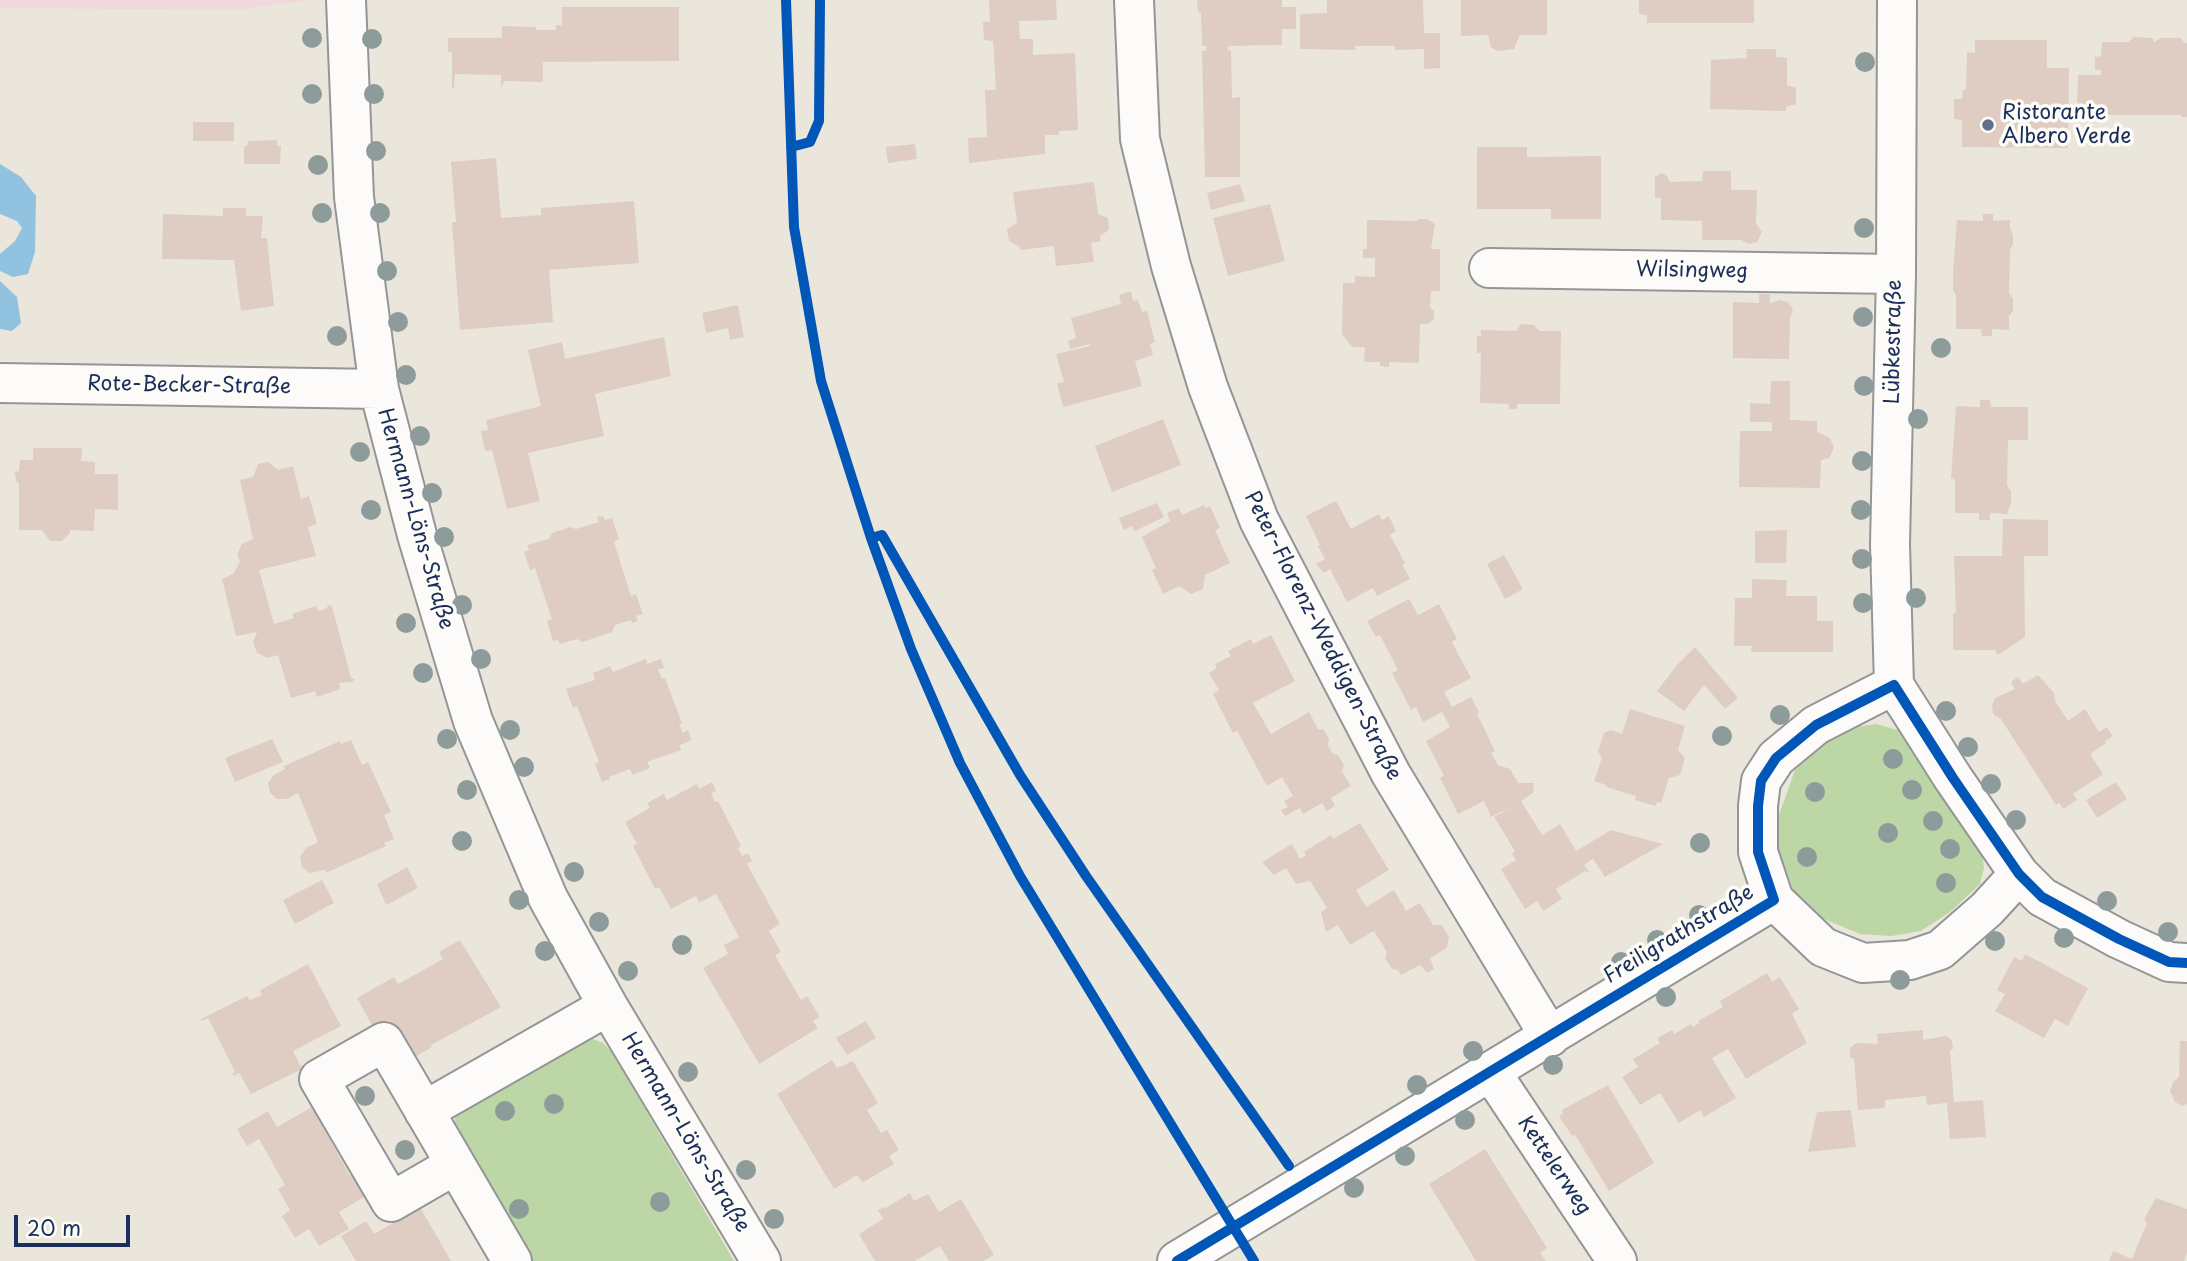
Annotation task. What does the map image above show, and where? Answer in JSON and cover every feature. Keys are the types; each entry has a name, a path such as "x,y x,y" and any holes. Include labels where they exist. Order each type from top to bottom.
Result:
{"street":[{"name":"Hermann-Löns-Straße","path":"346,0 354,197 379,389 417,535 473,721 548,898 608,1006 761,1261"},
{"name":"Peter-Florenz-Weddigen-Straße","path":"1134,0 1140,139 1171,266 1208,387 1259,520 1391,774 1550,1037"},
{"name":"Lübkestraße","path":"1894,685 1890,544 1896,274 1897,0"},
{"name":"Wilsingweg","path":"1489,268 1896,274"},
{"name":"Rote-Becker-Straße","path":"0,383 379,389"},
{"name":"Freiligrathstraße","path":"1894,685 1816,725 1776,758 1761,781 1758,852 1774,900 1822,947 1863,963 1910,960 1940,950 1987,909 2019,874"},
{"path":"1894,685 2019,874 2042,897 2119,939 2169,961 2187,962"},
{"name":"Freiligrathstraße","path":"1177,1261 1774,900"},
{"path":"424,1111 608,1006"},
{"path":"455,1165 391,1202 319,1079 384,1042 512,1261"},
{"name":"Kettelerweg","path":"1491,1072 1617,1261"}],"shaded area":[{"path":"0,0 310,0 238,10 0,8"}],"green space":[{"path":"1876,724 1901,731 1982,853 1984,868 1980,884 1950,912 1921,931 1891,936 1860,934 1824,919 1794,892 1779,851 1779,815 1795,770 1822,746 1855,727"},
{"path":"581,1039 593,1039 603,1043 611,1051 734,1261 530,1261 454,1129 455,1118 458,1109"}],"water":[{"path":"0,164 21,177 36,196 35,252 28,274 13,277 0,271 0,254 15,241 22,228 17,221 0,214"},
{"path":"0,281 17,297 21,323 12,331 0,329"}],"building":[{"path":"989,0 1056,0 1057,20 1019,21 1020,39 1033,39 1033,55 1075,53 1078,130 1045,135 1045,154 969,163 968,138 987,137 985,90 996,90 993,41 984,40 983,22 990,22"},
{"path":"1197,0 1282,0 1282,7 1296,7 1296,29 1282,29 1282,45 1228,46 1231,51 1232,98 1240,97 1240,177 1205,177 1202,51 1206,51 1207,46 1202,46 1201,13 1198,12"},
{"path":"1327,0 1423,0 1424,33 1440,33 1440,68 1424,69 1424,49 1395,50 1395,46 1355,46 1356,50 1300,49 1300,14 1327,13"},
{"path":"1461,0 1547,0 1547,35 1520,35 1514,49 1497,51 1491,47 1488,35 1461,36"},
{"path":"1639,0 1754,0 1754,23 1647,23 1647,15 1639,14"},
{"path":"562,7 679,7 679,61 543,62 543,82 504,81 501,88 501,75 455,74 452,88 452,52 448,52 448,38 502,38 502,26 556,30 556,25 562,25"},
{"path":"2133,37 2152,38 2154,42 2161,38 2181,38 2187,43 2187,117 2102,115 2096,113 2096,105 2077,107 2078,75 2101,75 2101,70 2095,70 2095,57 2101,56 2102,42 2129,42"},
{"path":"1975,40 2047,40 2047,68 2069,68 2068,148 1962,147 1962,120 1954,119 1954,99 1962,99 1963,90 1966,90 1967,52 1975,53"},
{"path":"1746,49 1776,49 1776,57 1787,58 1787,85 1796,88 1796,104 1786,107 1786,111 1710,109 1711,60 1747,58"},
{"path":"193,122 234,122 234,141 193,141"},
{"path":"277,140 277,146 281,146 280,164 244,164 244,146 247,146 248,141"},
{"path":"915,144 917,159 888,163 886,147"},
{"path":"1477,147 1527,147 1527,157 1601,156 1601,219 1551,219 1551,209 1477,209"},
{"path":"496,158 501,218 541,215 541,208 634,201 639,263 549,270 553,322 460,330 452,222 456,222 451,162"},
{"path":"1703,171 1731,171 1731,190 1757,190 1756,223 1762,232 1757,242 1749,244 1741,240 1702,240 1702,221 1661,220 1661,198 1655,198 1655,177 1662,173 1670,182 1702,181"},
{"path":"1094,182 1098,214 1108,218 1109,230 1100,236 1101,241 1091,243 1094,262 1056,266 1054,246 1020,250 1020,247 1009,241 1007,229 1017,223 1013,192"},
{"path":"1240,184 1245,201 1211,210 1207,193"},
{"path":"1270,204 1285,261 1228,276 1213,218"},
{"path":"223,208 246,208 246,216 263,216 261,238 267,238 274,306 241,311 234,260 162,259 163,214 223,216"},
{"path":"1983,214 1993,214 1993,221 2010,220 2013,235 2009,293 2013,299 2013,311 2009,316 2009,330 1992,329 1992,336 1982,336 1981,329 1956,329 1956,295 1953,291 1957,220 1983,221"},
{"path":"1427,219 1435,224 1431,249 1440,249 1440,291 1431,291 1430,307 1434,311 1434,319 1427,324 1420,324 1419,363 1389,362 1389,367 1380,366 1380,362 1364,362 1365,347 1352,347 1342,334 1343,283 1355,283 1355,276 1375,277 1375,258 1363,258 1363,249 1367,249 1367,220"},
{"path":"1131,291 1133,301 1138,300 1142,312 1147,311 1155,342 1150,344 1153,355 1135,361 1142,386 1063,407 1057,383 1064,382 1056,354 1090,346 1070,349 1068,341 1076,338 1071,318 1121,304 1119,295"},
{"path":"1759,294 1770,294 1770,303 1780,300 1788,302 1793,309 1790,319 1789,359 1733,358 1733,302 1759,303"},
{"path":"738,305 744,337 730,340 728,328 706,333 702,313"},
{"path":"1521,324 1534,325 1539,331 1561,331 1560,404 1517,404 1517,409 1509,409 1509,404 1480,403 1481,353 1477,353 1477,336 1481,337 1481,330 1516,331"},
{"path":"664,337 671,376 595,394 604,436 528,453 540,501 507,509 492,450 485,451 481,431 488,430 486,420 541,406 528,350 562,342 565,359"},
{"path":"1771,381 1790,381 1790,420 1817,421 1817,432 1830,438 1834,448 1829,458 1821,460 1820,488 1739,487 1740,431 1772,431 1772,422 1750,422 1750,403 1770,404"},
{"path":"1980,400 1990,400 1991,407 2028,407 2028,440 2008,440 2007,485 2011,491 2011,503 2007,514 1990,513 1990,520 1979,520 1979,513 1955,513 1955,480 1951,478 1956,406 1980,407"},
{"path":"1163,419 1181,465 1112,492 1095,446"},
{"path":"33,448 82,448 81,461 95,462 95,474 118,474 118,510 95,509 94,531 70,530 62,541 50,541 42,530 19,530 19,483 16,481 15,472 19,471 20,460 33,460"},
{"path":"268,462 278,470 293,466 301,499 309,496 317,524 308,527 316,556 259,570 274,624 294,618 292,614 316,606 318,611 328,605 332,606 351,678 355,679 352,682 339,683 340,689 317,697 315,691 291,698 278,655 268,658 257,653 253,642 257,632 236,636 222,579 233,574 240,562 237,554 242,544 253,539 240,480 253,477 258,464"},
{"path":"1336,501 1351,529 1379,514 1382,520 1389,516 1396,531 1390,535 1410,579 1377,596 1373,588 1347,602 1330,569 1324,573 1316,564 1325,559 1306,516"},
{"path":"1157,503 1164,517 1135,531 1132,526 1124,530 1119,518"},
{"path":"1204,505 1205,508 1210,506 1220,528 1215,530 1230,563 1205,575 1203,589 1191,594 1179,586 1163,594 1152,570 1156,568 1142,537 1170,521 1167,513 1179,508 1182,515"},
{"path":"603,516 605,520 612,518 619,539 614,542 631,596 636,594 643,614 636,616 638,621 632,623 631,620 615,625 612,632 583,642 577,639 560,644 558,640 553,641 547,621 552,619 535,568 530,570 524,552 529,550 527,545 549,539 552,533 599,522 597,517"},
{"path":"2003,519 2048,520 2048,556 2024,556 2025,637 1998,655 1995,650 1953,650 1953,613 1956,613 1954,556 2002,556"},
{"path":"1787,530 1786,563 1755,563 1755,531"},
{"path":"1504,555 1523,589 1505,599 1487,564"},
{"path":"1752,579 1787,580 1786,596 1817,596 1817,621 1833,621 1833,652 1751,652 1752,646 1734,646 1735,598 1752,598"},
{"path":"1409,599 1418,615 1439,604 1457,639 1452,642 1471,678 1444,692 1452,707 1471,697 1495,751 1491,753 1498,765 1510,769 1518,783 1534,783 1533,793 1521,801 1542,835 1560,824 1576,851 1611,830 1663,844 1605,877 1593,859 1584,865 1590,873 1585,871 1556,889 1562,899 1543,911 1537,901 1525,909 1501,869 1516,860 1512,854 1515,851 1494,817 1511,807 1491,817 1484,801 1458,814 1440,778 1444,776 1426,741 1450,727 1442,712 1423,722 1416,707 1411,710 1392,673 1398,670 1380,635 1376,637 1367,621"},
{"path":"1271,635 1295,681 1253,703 1271,734 1309,712 1318,729 1324,730 1329,739 1328,746 1344,765 1342,771 1351,786 1331,798 1335,806 1327,811 1322,803 1303,814 1300,808 1285,816 1281,810 1288,807 1284,801 1293,796 1282,777 1267,786 1237,731 1233,733 1213,694 1219,690 1209,673 1217,668 1215,664 1231,656 1228,651 1251,639 1253,644"},
{"path":"1695,647 1738,698 1725,709 1704,685 1684,711 1657,691"},
{"path":"646,659 647,664 661,659 664,668 658,670 662,679 665,678 682,723 679,724 683,733 688,730 692,740 680,745 681,750 647,762 650,768 633,775 630,769 602,782 595,764 599,762 577,706 573,708 566,689 595,680 593,673 610,666 613,672"},
{"path":"2038,675 2054,693 2055,701 2068,721 2085,709 2099,732 2107,727 2113,736 2090,754 2103,774 2073,794 2077,800 2063,809 2059,803 2056,805 2001,719 1993,714 1992,705 1995,698 2015,689 2011,682 2018,677 2023,684"},
{"path":"1630,709 1685,726 1678,750 1685,758 1680,775 1669,778 1661,803 1657,802 1656,806 1635,800 1636,796 1594,781 1602,758 1598,751 1604,733 1611,730 1622,734"},
{"path":"272,739 283,762 235,782 225,758"},
{"path":"351,740 362,765 368,762 391,812 384,815 394,839 384,843 386,846 326,873 325,870 310,873 302,867 300,857 306,848 318,842 298,793 287,799 277,799 270,793 268,783 274,775 285,769 284,766 340,741 341,744"},
{"path":"712,782 716,791 711,793 715,802 718,801 741,846 738,848 742,856 748,853 752,861 747,864 780,924 769,931 781,952 775,955 801,1000 807,996 820,1017 813,1021 818,1028 759,1064 703,968 728,954 724,945 739,937 716,894 699,903 696,896 671,909 659,887 655,889 633,846 637,844 625,822 650,808 647,803 664,794 667,800 697,784 699,789"},
{"path":"2116,782 2127,799 2097,818 2086,800"},
{"path":"1360,823 1389,870 1356,890 1366,907 1394,890 1406,911 1420,903 1433,925 1442,925 1449,937 1447,948 1430,958 1434,969 1427,973 1420,965 1401,975 1398,970 1392,969 1385,958 1387,952 1374,931 1350,945 1338,925 1326,932 1321,912 1327,908 1310,881 1296,884 1286,868 1274,875 1262,862 1292,844 1300,859 1306,855 1304,852 1331,835 1333,839"},
{"path":"407,867 418,888 386,905 377,884"},
{"path":"322,880 334,903 295,924 283,900"},
{"path":"460,940 501,1007 431,1045 432,1047 408,1061 403,1044 389,1020 374,1029 357,998 394,977 398,984 420,972 443,959 439,952"},
{"path":"2025,954 2088,988 2068,1026 2055,1019 2044,1038 1995,1011 2005,994 1997,990 2014,957 2022,961"},
{"path":"308,964 341,1026 293,1051 302,1069 251,1094 239,1073 234,1076 232,1074 235,1072 208,1018 202,1021 201,1019 247,996 250,1000 262,995 260,990"},
{"path":"1767,973 1772,982 1780,977 1799,1009 1792,1014 1807,1043 1746,1079 1728,1049 1712,1058 1736,1098 1704,1117 1700,1110 1679,1123 1660,1093 1640,1105 1622,1077 1638,1067 1633,1059 1660,1043 1657,1038 1672,1030 1674,1034 1691,1024 1693,1027 1698,1021 1723,1007 1720,1001"},
{"path":"866,1021 876,1038 847,1055 836,1038"},
{"path":"1923,1030 1923,1040 1946,1036 1952,1040 1953,1049 1950,1051 1954,1102 1983,1100 1986,1137 1950,1139 1947,1103 1927,1105 1926,1096 1885,1100 1885,1108 1858,1110 1854,1059 1850,1057 1850,1048 1856,1043 1878,1044 1877,1034"},
{"path":"2180,1041 2187,1041 2187,1104 2182,1106 2175,1102 2170,1091 2173,1082 2179,1077"},
{"path":"832,1060 837,1068 853,1061 878,1103 867,1110 881,1133 887,1130 899,1150 889,1156 894,1164 863,1183 857,1175 834,1189 777,1094"},
{"path":"1608,1085 1654,1163 1609,1191 1575,1135 1572,1136 1559,1116 1563,1114 1562,1110"},
{"path":"312,1107 350,1176 356,1172 369,1194 339,1212 349,1229 319,1246 309,1229 295,1238 282,1216 290,1210 278,1189 285,1185 259,1139 247,1146 237,1129 268,1111 277,1127"},
{"path":"1851,1110 1856,1147 1808,1152 1817,1112"},
{"path":"1485,1149 1547,1248 1540,1253 1546,1261 1476,1261 1429,1184"},
{"path":"910,1193 914,1201 928,1194 939,1212 961,1199 994,1255 983,1261 949,1261 940,1246 915,1261 875,1261 859,1234 883,1219 878,1210"},
{"path":"2156,1198 2187,1209 2187,1252 2184,1261 2109,1261 2113,1251 2132,1259 2147,1223 2144,1219"},
{"path":"420,1207 451,1261 356,1261 341,1236 366,1221 374,1234"}],"cycle path":[{"path":"786,0 794,227 821,381 871,538 911,649 960,763 1020,876 1254,1261"},
{"path":"791,147 810,142 819,121 820,0"},
{"path":"871,538 882,535 1020,775 1086,876 1289,1166"},
{"path":"1177,1261 1774,900 1758,852 1761,781 1776,758 1816,725 1894,685 2019,874 2042,897 2119,939 2169,962 2187,963"}],"place":[{"name":"Ristorante Albero Verde","path":"1988,125"}]}
